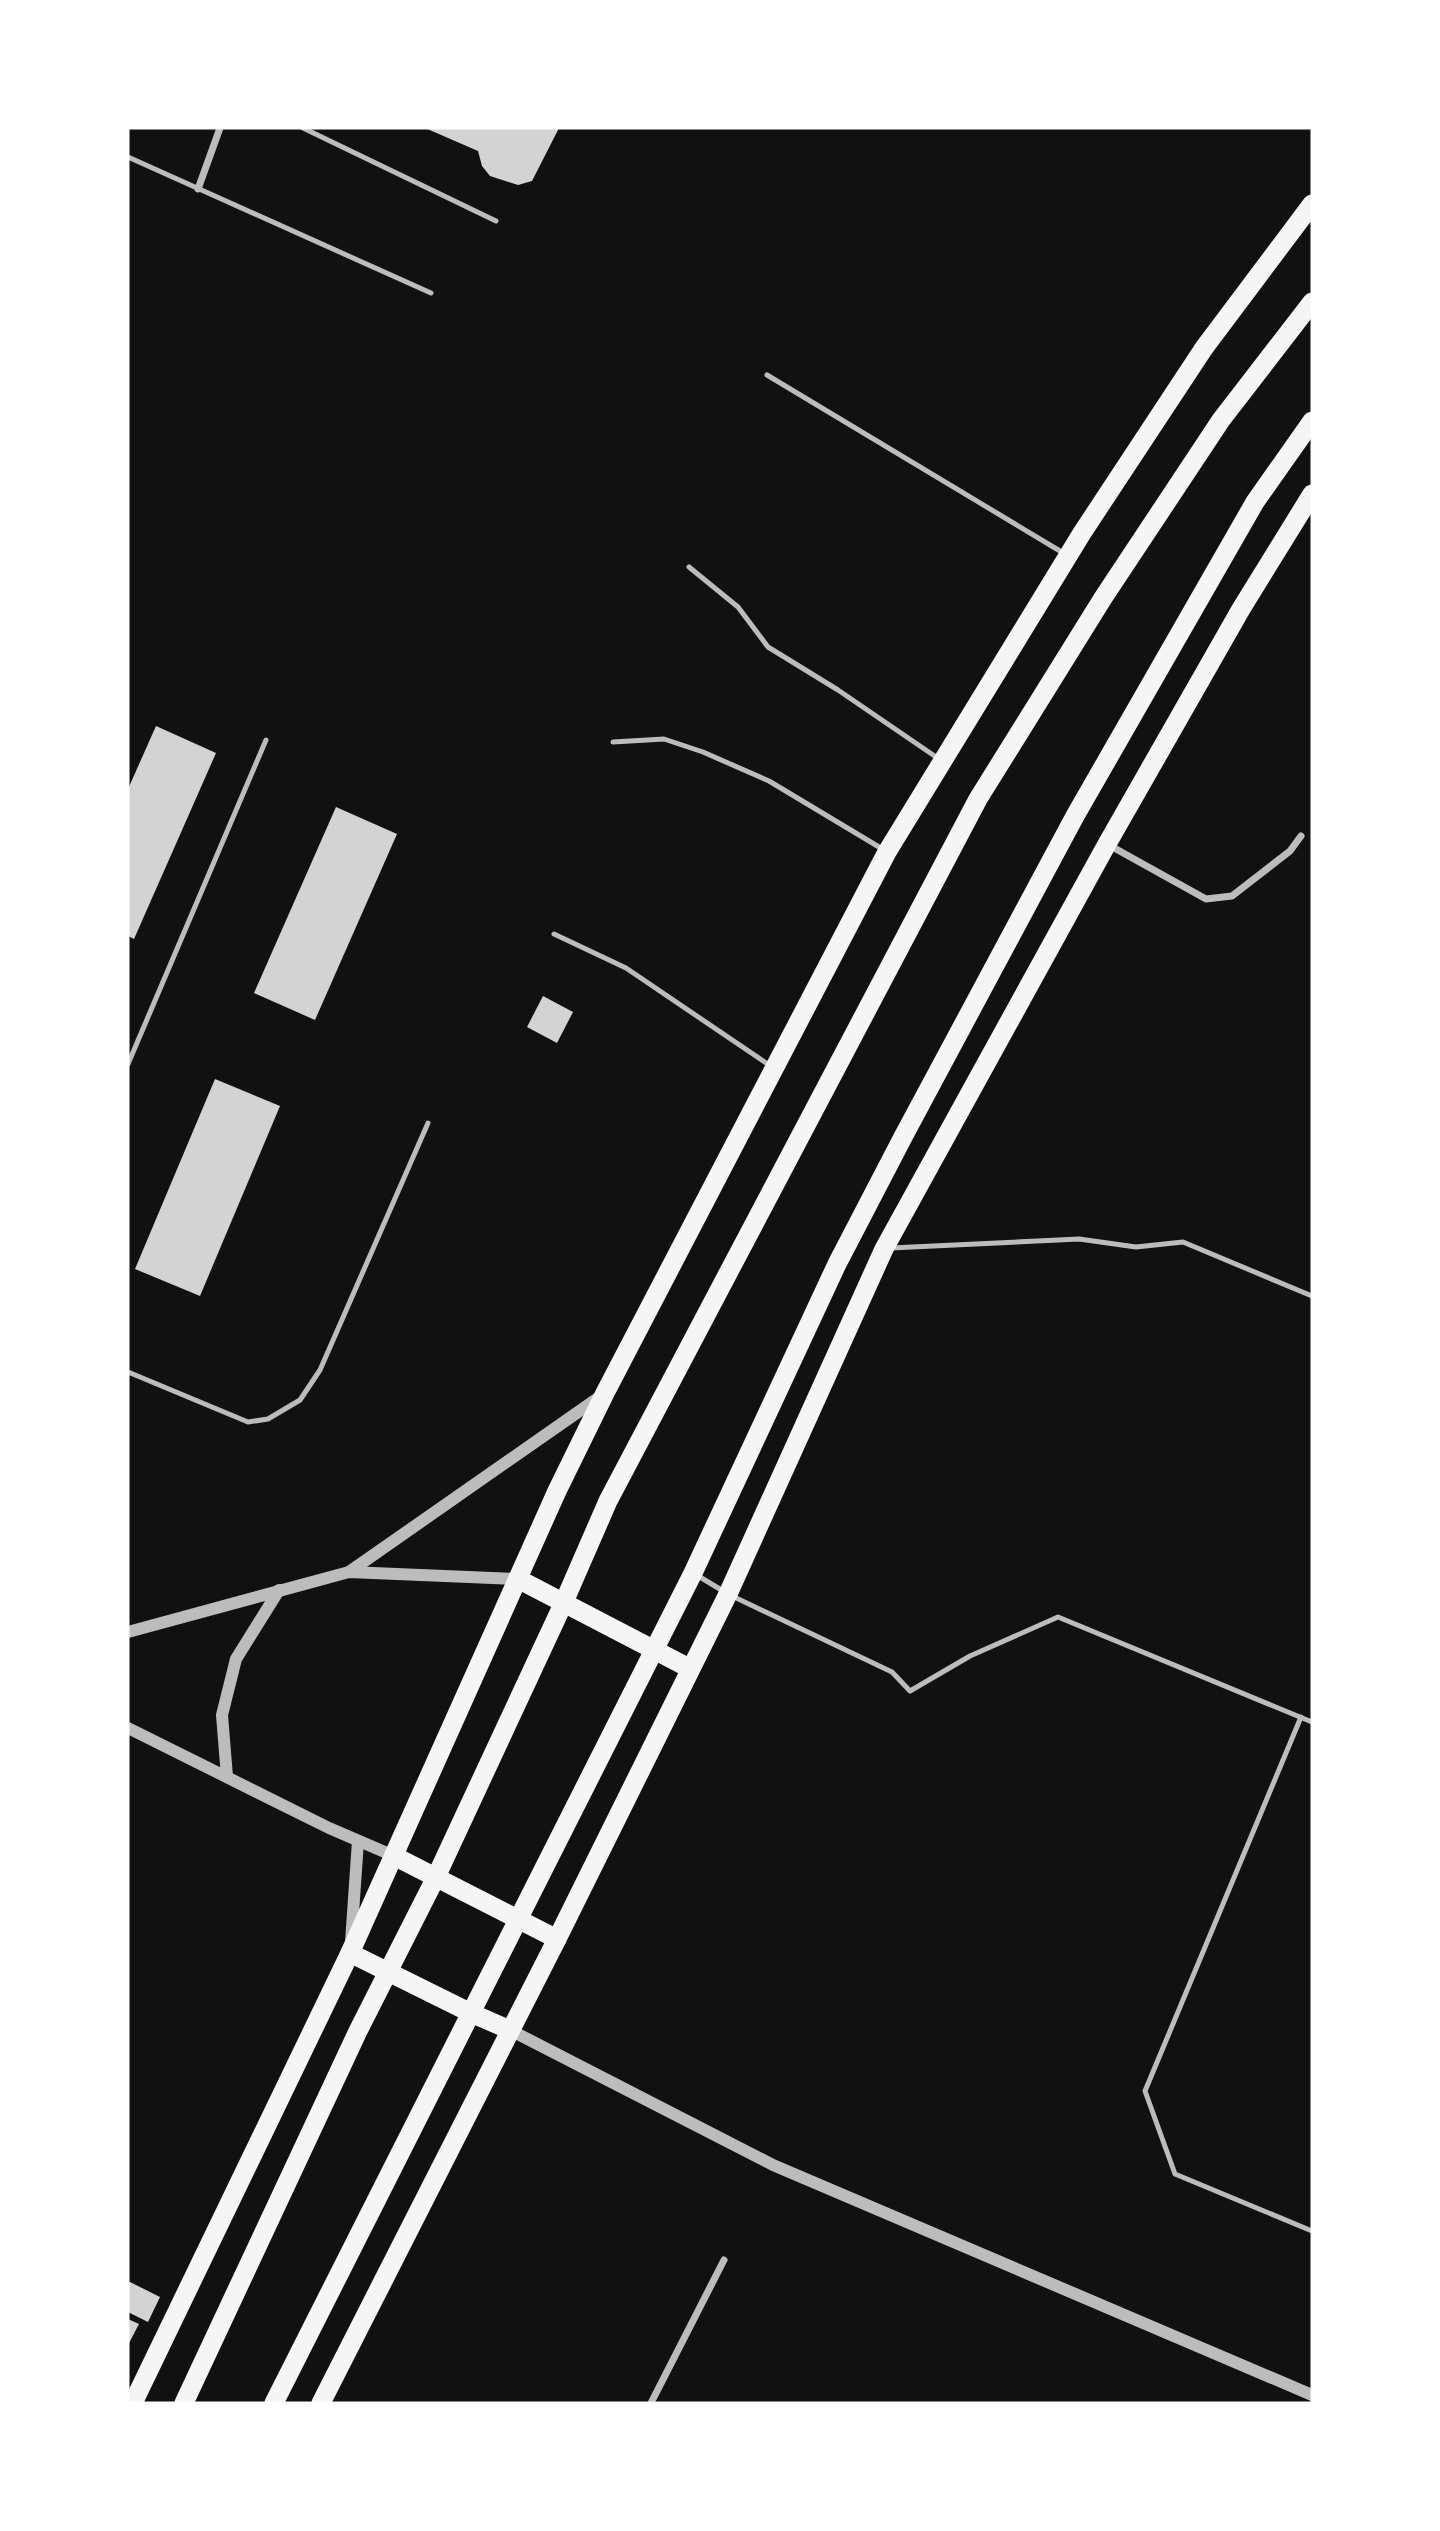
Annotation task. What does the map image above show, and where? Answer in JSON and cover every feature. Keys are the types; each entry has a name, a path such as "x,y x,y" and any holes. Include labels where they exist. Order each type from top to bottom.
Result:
{"highway":[{"path":"133,2403 350,1953 605,1393 887,852 1068,555 1204,348 1312,204"},
{"path":"184,2403 352,2043 436,1877 615,1489 978,799 1103,598 1221,420 1312,302"},
{"path":"274,2403 693,1573 837,1264 1075,816 1255,502 1312,421"},
{"path":"321,2403 728,1594 884,1249 1107,844 1241,609 1312,494"},
{"path":"518,1579 689,1668"},
{"path":"394,1856 556,1939"},
{"path":"350,1953 510,2030"}],"street":[{"path":"198,189 220,128"},
{"path":"1107,844 1206,899 1232,897 1290,851 1301,836"},
{"path":"349,1572 605,1393"},
{"path":"128,1632 349,1572 518,1579"},
{"path":"227,1777 222,1715 236,1659 279,1590"},
{"path":"128,1728 394,1856"},
{"path":"350,1953 358,1841"},
{"path":"510,2030 773,2165 1312,2395"},
{"path":"651,2403 724,2260"}],"lane":[{"path":"303,128 496,221"},
{"path":"128,157 431,293"},
{"path":"767,375 1068,555"},
{"path":"689,567 738,607 768,647 838,690 942,761"},
{"path":"612,742 664,739 703,752 769,781 887,852"},
{"path":"128,1064 266,740"},
{"path":"554,934 626,968 775,1069"},
{"path":"128,1372 248,1422 268,1419 300,1400 320,1370 428,1123"},
{"path":"884,1249 1079,1239 1136,1247 1183,1242 1312,1296"},
{"path":"693,1573 728,1594 892,1672 910,1691 970,1656 1058,1617 1312,1722"},
{"path":"1301,1717 1146,2091 1175,2174 1312,2231"}],"building":[{"path":"425,128 559,128 532,181 518,185 490,176 482,166 478,151"},
{"path":"156,726 216,753 134,939 128,936 128,789"},
{"path":"336,807 397,834 315,1020 254,993"},
{"path":"543,996 573,1012 557,1043 527,1027"},
{"path":"215,1079 280,1106 200,1296 135,1269"},
{"path":"128,2281 160,2297 148,2322 128,2312"},
{"path":"128,2319 139,2324 128,2345"}]}
